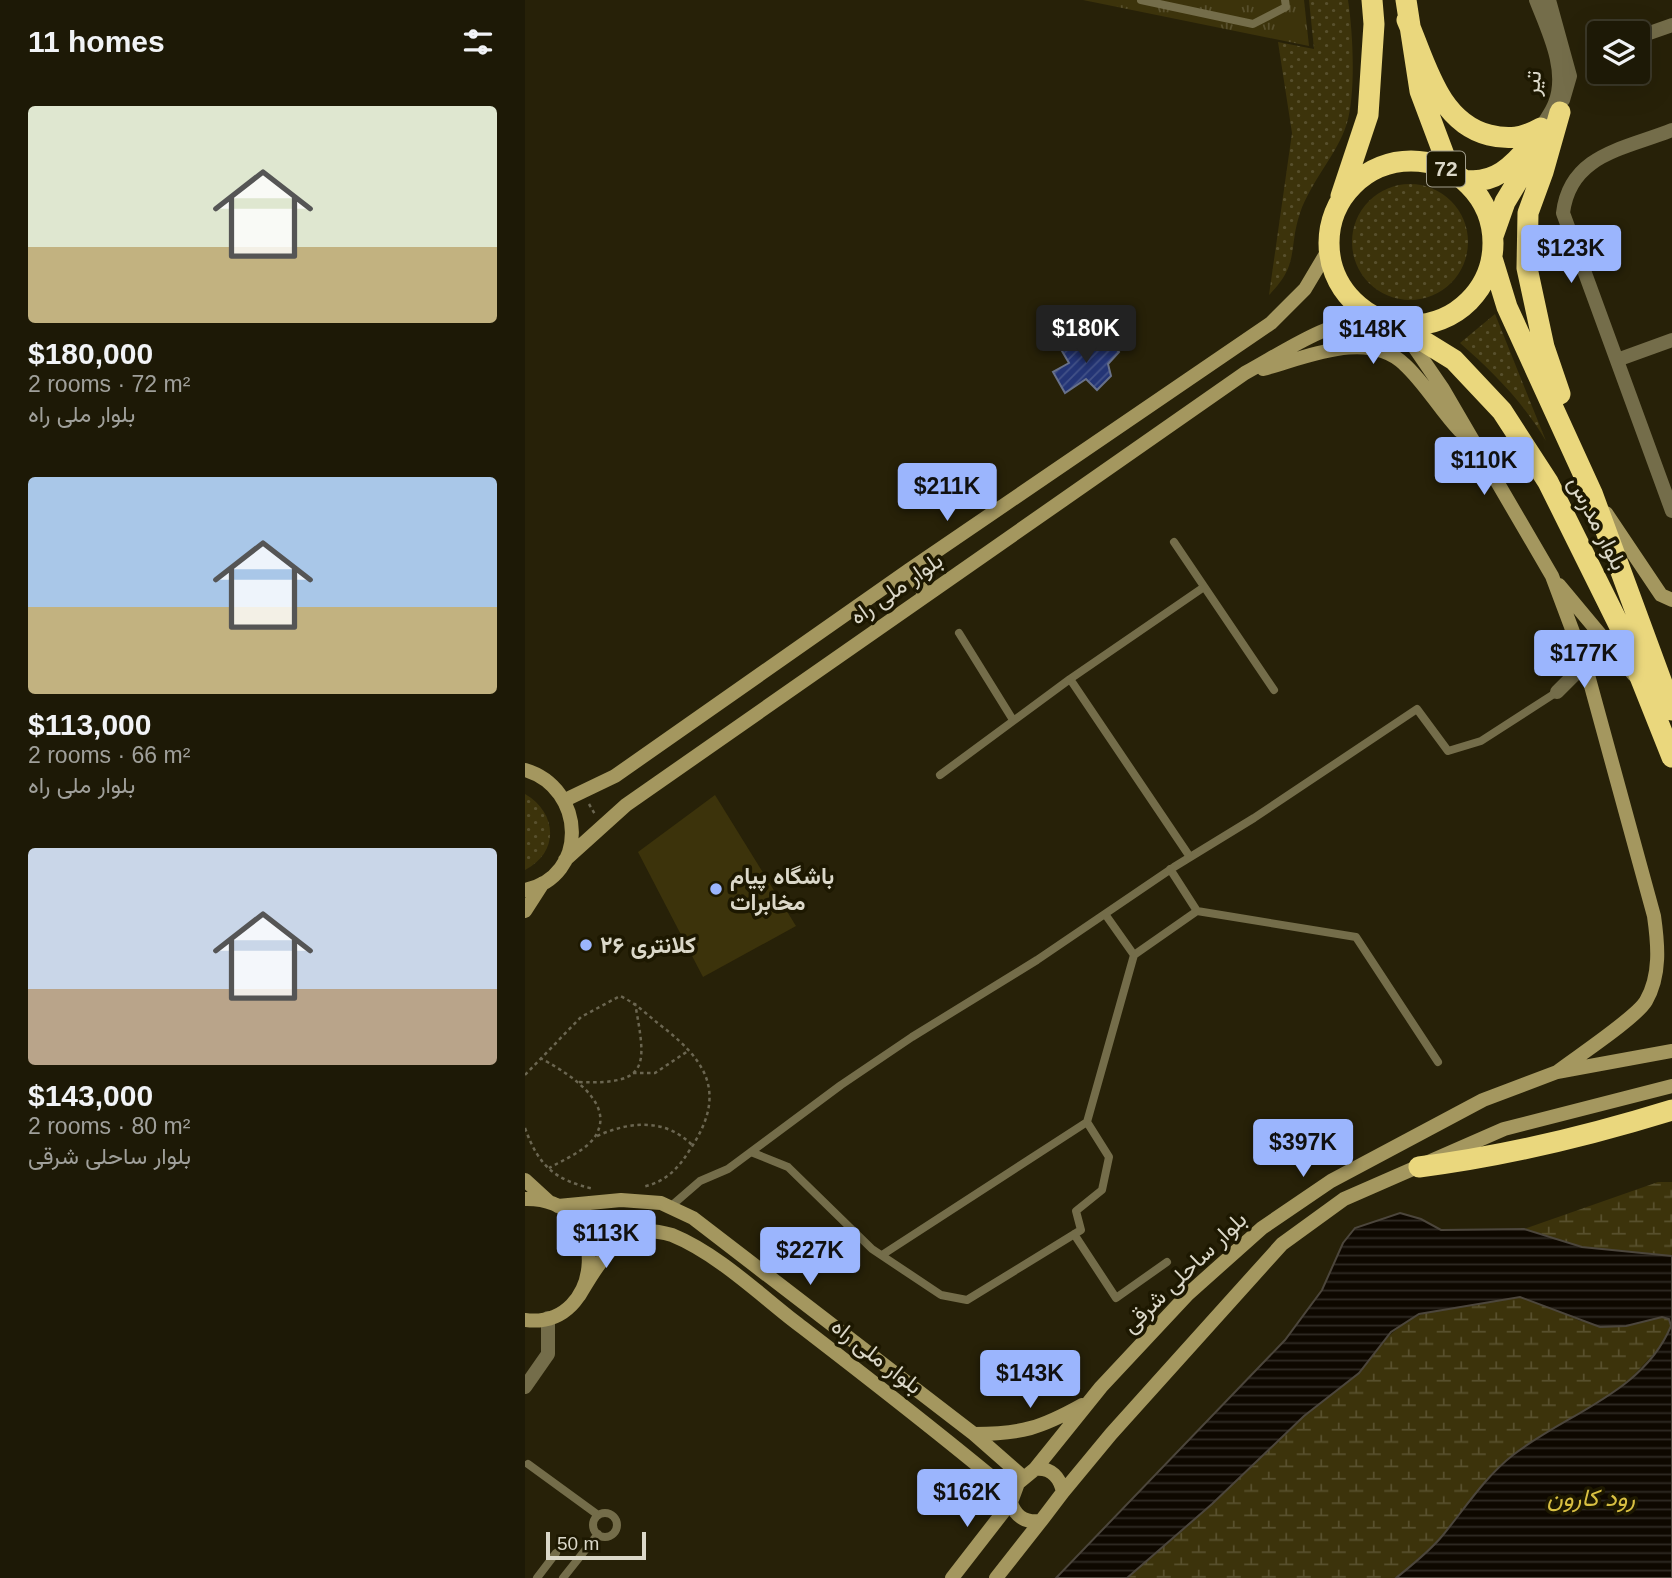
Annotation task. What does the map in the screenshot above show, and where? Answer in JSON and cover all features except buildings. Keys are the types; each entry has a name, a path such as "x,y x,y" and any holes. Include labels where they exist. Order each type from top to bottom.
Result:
{"highway":[{"name":"72","path":"1372,0 1374,24 1368,115 1331,227 1329,247 1333,268 1343,288 1358,305 1385,320 1415,325 1437,321 1457,311 1473,297 1485,279 1492,258 1493,236 1483,206 1457,175 1420,91 1406,10"},
{"path":"1406,10 1450,113 1472,131 1500,138 1524,136 1541,128"},
{"path":"1493,236 1505,202 1560,112"},
{"path":"1560,112 1528,212 1527,268 1544,347 1592,493"},
{"path":"1457,175 1476,182 1496,177 1530,146 1541,128"},
{"name":"72","path":"1337,208 1347,192 1377,168 1414,161 1457,175"},
{"name":"بلوار مدرس","path":"1492,258 1507,307 1592,493 1672,709"},
{"name":"بلوار مدرس","path":"1385,320 1454,360 1502,411 1548,482 1621,629 1672,757"},
{"path":"1419,1167 1494,1158 1552,1146 1672,1110"}],"main road":[{"name":"بلوار ملی راه","path":"565,800 615,776 909,570 1271,323 1305,289 1329,247"},
{"name":"بلوار ملی راه","path":"543,882 626,806 925,594 1245,373 1327,328 1349,319 1385,320"},
{"path":"1385,320 1418,350 1552,576 1644,687"},
{"path":"1245,373 1352,347 1376,349 1404,364 1449,419 1473,443"},
{"path":"1592,493 1661,595 1672,600"},
{"path":"909,570 925,594"},
{"path":"1552,576 1585,664 1654,916 1659,950 1655,978 1646,1003 1556,1072"},
{"path":"525,770 553,785 565,800 572,818 572,840 565,860"},
{"path":"525,890 543,882"},
{"path":"525,912 543,882"},
{"name":"بلوار ساحلی شرقی","path":"1029,1473 1089,1401 1188,1294 1262,1228 1331,1181 1483,1100 1556,1072 1672,1051"},
{"path":"996,1578 1111,1434 1282,1244 1344,1199 1504,1129 1672,1086"},
{"path":"525,1180 575,1219 586,1237 590,1258 587,1279 579,1296 565,1309 548,1318 525,1320"},
{"name":"بلوار ملی راه","path":"525,1199 554,1204 621,1200 661,1203 693,1218 974,1434 1005,1461 1029,1473"},
{"name":"بلوار ملی راه","path":"579,1296 601,1261 626,1238 648,1231 670,1235 699,1251 760,1295 991,1476 1011,1498"},
{"path":"974,1434 1013,1434 1051,1422 1089,1401"},
{"path":"991,1476 1001,1472 1005,1461"},
{"path":"952,1578 1029,1473 1047,1470 1059,1479 1063,1492"},
{"path":"1011,1498 1022,1518 1041,1521"}],"street":[{"name":"تیر","path":"1537,0 1556,54 1559,78 1556,103 1541,128"},
{"name":"تیر","path":"1549,0 1570,76 1560,112"},
{"path":"1650,33 1672,25"},
{"path":"1672,130 1592,161 1576,174 1565,192 1563,212 1672,511"},
{"path":"1617,360 1672,340"},
{"path":"1557,692 1585,664"},
{"path":"525,1387 548,1354 548,1318"}],"lane":[{"path":"1141,0 1253,24 1286,7 1285,0"},
{"path":"1174,542 1274,690"},
{"path":"940,775 1070,679 1204,587"},
{"path":"959,633 1013,720"},
{"path":"1070,679 1190,857"},
{"path":"670,1207 700,1181 728,1169 901,1044 1105,914 1170,869 1301,788 1417,709 1448,751 1481,741 1557,692"},
{"path":"1170,869 1197,911"},
{"path":"882,1255 1087,1122 1133,955 1197,911 1356,937 1438,1062"},
{"path":"1105,914 1133,955"},
{"path":"751,1152 788,1167 882,1255 941,1295 967,1300 1081,1230 1076,1211 1102,1190 1109,1157 1087,1122"},
{"path":"1074,1234 1116,1297 1167,1262"},
{"path":"528,1464 598,1515 611,1514 617,1526 610,1536 598,1534 593,1527 598,1515"},
{"path":"563,1578 598,1534"},
{"path":"537,1578 556,1553"}],"path":[{"path":"582,792 602,827"},
{"path":"525,1075 581,1017 620,996 634,1002 688,1051 704,1069 709,1080 711,1104 701,1132 682,1163 662,1183 632,1189"},
{"path":"633,1073 642,1060 634,1002"},
{"path":"579,1082 613,1083 633,1073 655,1073 688,1051"},
{"path":"539,1058 579,1082 591,1095 601,1123 597,1136"},
{"path":"549,1168 597,1136 626,1125 657,1126 681,1133 693,1146"},
{"path":"525,1128 530,1142 549,1168 565,1182 598,1189"}],"green space":[{"path":"1083,0 1304,0 1309,46"},
{"path":"1309,0 1348,0 1353,62 1350,110 1343,134 1300,213 1289,265 1279,284 1269,295 1292,133 1278,42 1314,49"},
{"path":"1410,184 1432,188 1451,201 1464,220 1468,242 1464,264 1451,283 1432,296 1410,300 1388,296 1369,283 1356,264 1352,242 1356,220 1369,201 1388,188"},
{"path":"1495,314 1546,441 1528,413 1507,389 1460,343"},
{"path":"525,794 544,812 550,833 544,854 525,870"},
{"name":"باشگاه پیام مخابرات","path":"715,795 796,926 703,977 638,852"},
{"path":"1658,1182 1672,1182 1672,1256 1582,1247 1524,1229"},
{"path":"1520,1297 1538,1301 1580,1321 1662,1317 1669,1319 1672,1325 1665,1342 1624,1385 1581,1414 1543,1434 1492,1473 1441,1538 1396,1578 1127,1578 1212,1504 1304,1416 1359,1373 1378,1346 1407,1320 1439,1308"}],"water":[{"name":"رود کارون","path":"1400,1213 1421,1219 1441,1230 1524,1229 1582,1247 1672,1256 1672,1578 1396,1578 1438,1541 1484,1483 1513,1455 1602,1400 1642,1369 1671,1326 1669,1319 1662,1317 1626,1326 1600,1327 1520,1297 1419,1314 1391,1332 1359,1373 1304,1416 1212,1504 1127,1578 1056,1578 1285,1340 1322,1290 1343,1243 1355,1228"}],"place":[{"name":"باشگاه پیام مخابرات","path":"716,889"},
{"name":"کلانتری ۲۶","path":"586,945"}]}
